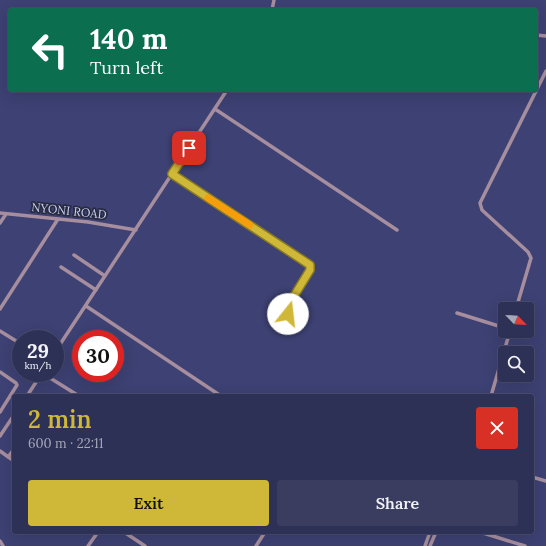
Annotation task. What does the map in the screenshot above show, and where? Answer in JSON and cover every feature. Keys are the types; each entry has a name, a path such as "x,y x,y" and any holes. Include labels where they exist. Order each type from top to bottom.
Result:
{"street":[{"path":"538,87 546,71"},
{"path":"64,339 226,92"},
{"path":"518,302 531,258 528,252 482,210 480,203 536,92"},
{"path":"215,110 397,230"},
{"path":"172,174 310,265 310,270 286,309 286,312 293,318"},
{"name":"NYONI ROAD","path":"0,213 88,222 136,230"},
{"path":"0,223 6,214"},
{"path":"0,309 58,219"},
{"path":"74,255 106,276"},
{"path":"61,267 96,290"},
{"path":"86,306 218,394"},
{"path":"457,313 498,326"},
{"path":"0,331 12,338"},
{"path":"493,394 508,338"},
{"path":"0,372 17,384 0,412"},
{"path":"28,394 42,373 76,394"},
{"path":"0,436 12,418"},
{"path":"0,451 12,460"},
{"path":"8,457 12,452"},
{"path":"534,478 546,481"},
{"path":"88,546 97,534"},
{"path":"127,534 145,546"},
{"path":"256,546 264,534"},
{"path":"425,546 429,534"},
{"path":"430,546 435,534"},
{"path":"486,534 525,546"},
{"path":"0,541 3,546"}],"slow traffic":[{"path":"208,198 250,225"}],"route":[{"path":"189,148 172,174 308,262 310,265 310,270 287,306 286,312 288,314"}]}
